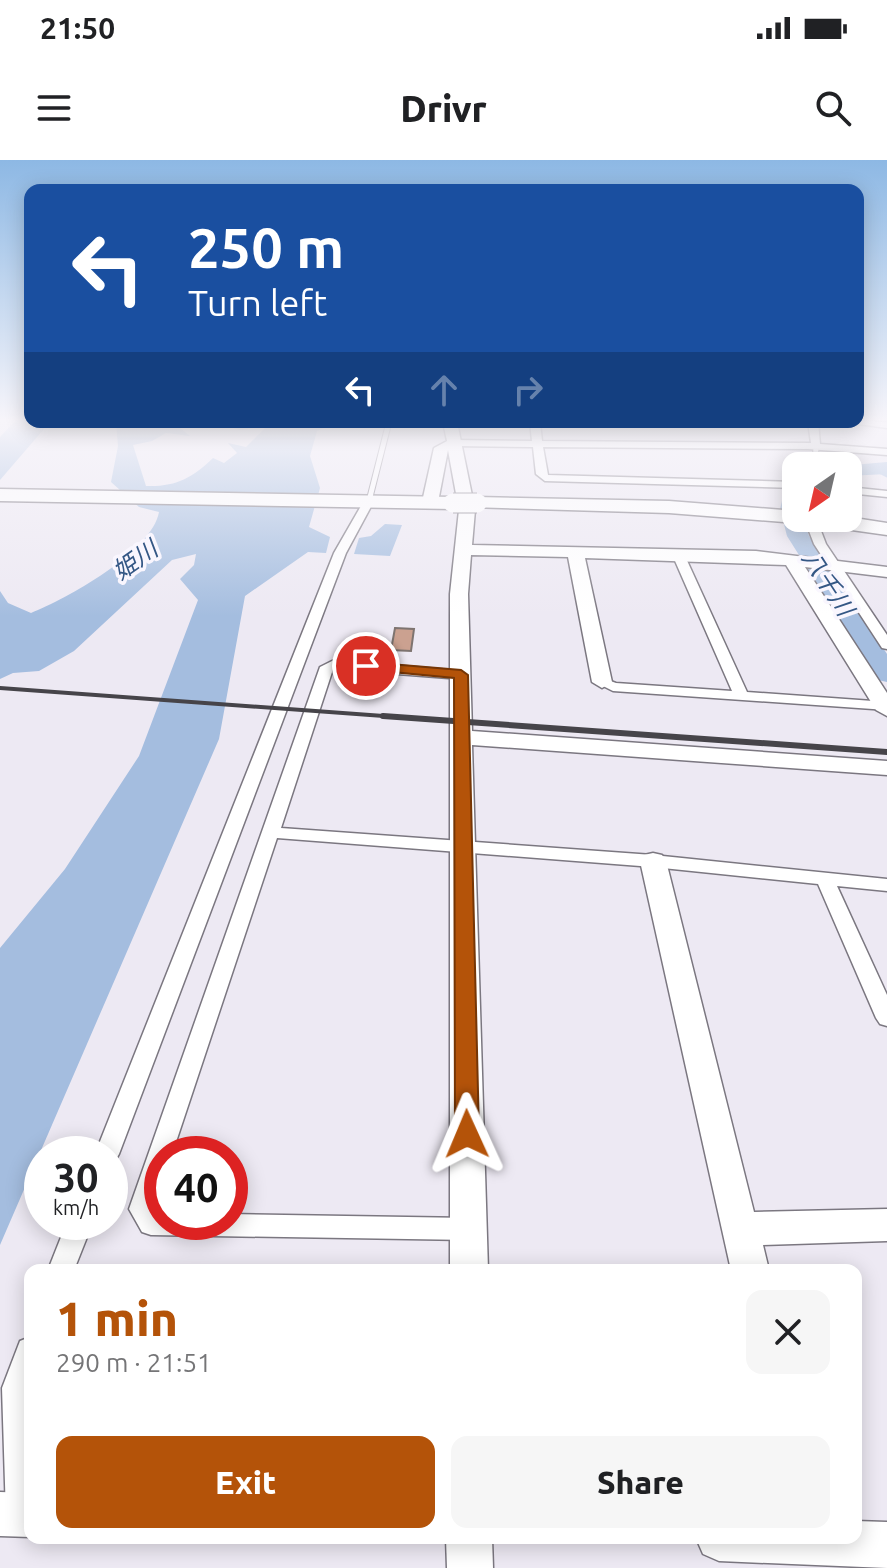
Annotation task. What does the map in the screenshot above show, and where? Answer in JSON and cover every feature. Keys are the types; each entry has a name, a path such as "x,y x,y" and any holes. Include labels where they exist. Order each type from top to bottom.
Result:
{"highway":[{"path":"0,495 669,507 782,515"},
{"path":"862,526 887,529"}],"street":[{"path":"422,502 428,485"},
{"path":"464,485 459,594 469,1264"},
{"path":"862,491 887,494"},
{"path":"114,1136 340,553 370,501"},
{"path":"815,532 832,563 887,645"},
{"path":"463,550 791,559 887,572"},
{"path":"575,552 602,682 613,687 886,707"},
{"path":"678,554 741,695"},
{"path":"791,559 886,707"},
{"path":"461,675 334,664 327,667 141,1209 151,1224 469,1229"},
{"path":"461,737 887,768"},
{"path":"268,832 653,861 887,885"},
{"path":"653,861 749,1264"},
{"path":"826,881 887,1018"},
{"path":"741,1229 887,1225"},
{"path":"63,1264 73,1240"},
{"path":"17,1514 16,1388 24,1367"},
{"path":"469,1544 470,1568"}],"lane":[{"path":"370,501 374,485"}],"water":[{"name":"姫川","path":"114,485 319,485 309,527 330,537 326,553 308,552 245,596 219,739 47,1136 24,1136 24,1190 0,1245 0,948 65,869 139,756 198,600 180,579 194,565 196,554 172,560 74,651 39,671 13,673 0,679 0,591 8,603 31,613 65,597 125,558 153,527 159,512 139,507"},
{"path":"385,524 402,525 390,556 354,554 359,538 371,536"}],"building":[{"path":"395,628 414,629 411,651 391,650"}],"waterway":[{"name":"八千川","path":"797,532 887,674"}],"railway":[{"path":"0,688 411,718"},
{"path":"383,716 411,718"},
{"path":"411,718 887,752"}],"route":[{"path":"366,666 461,675 467,1134"}]}
